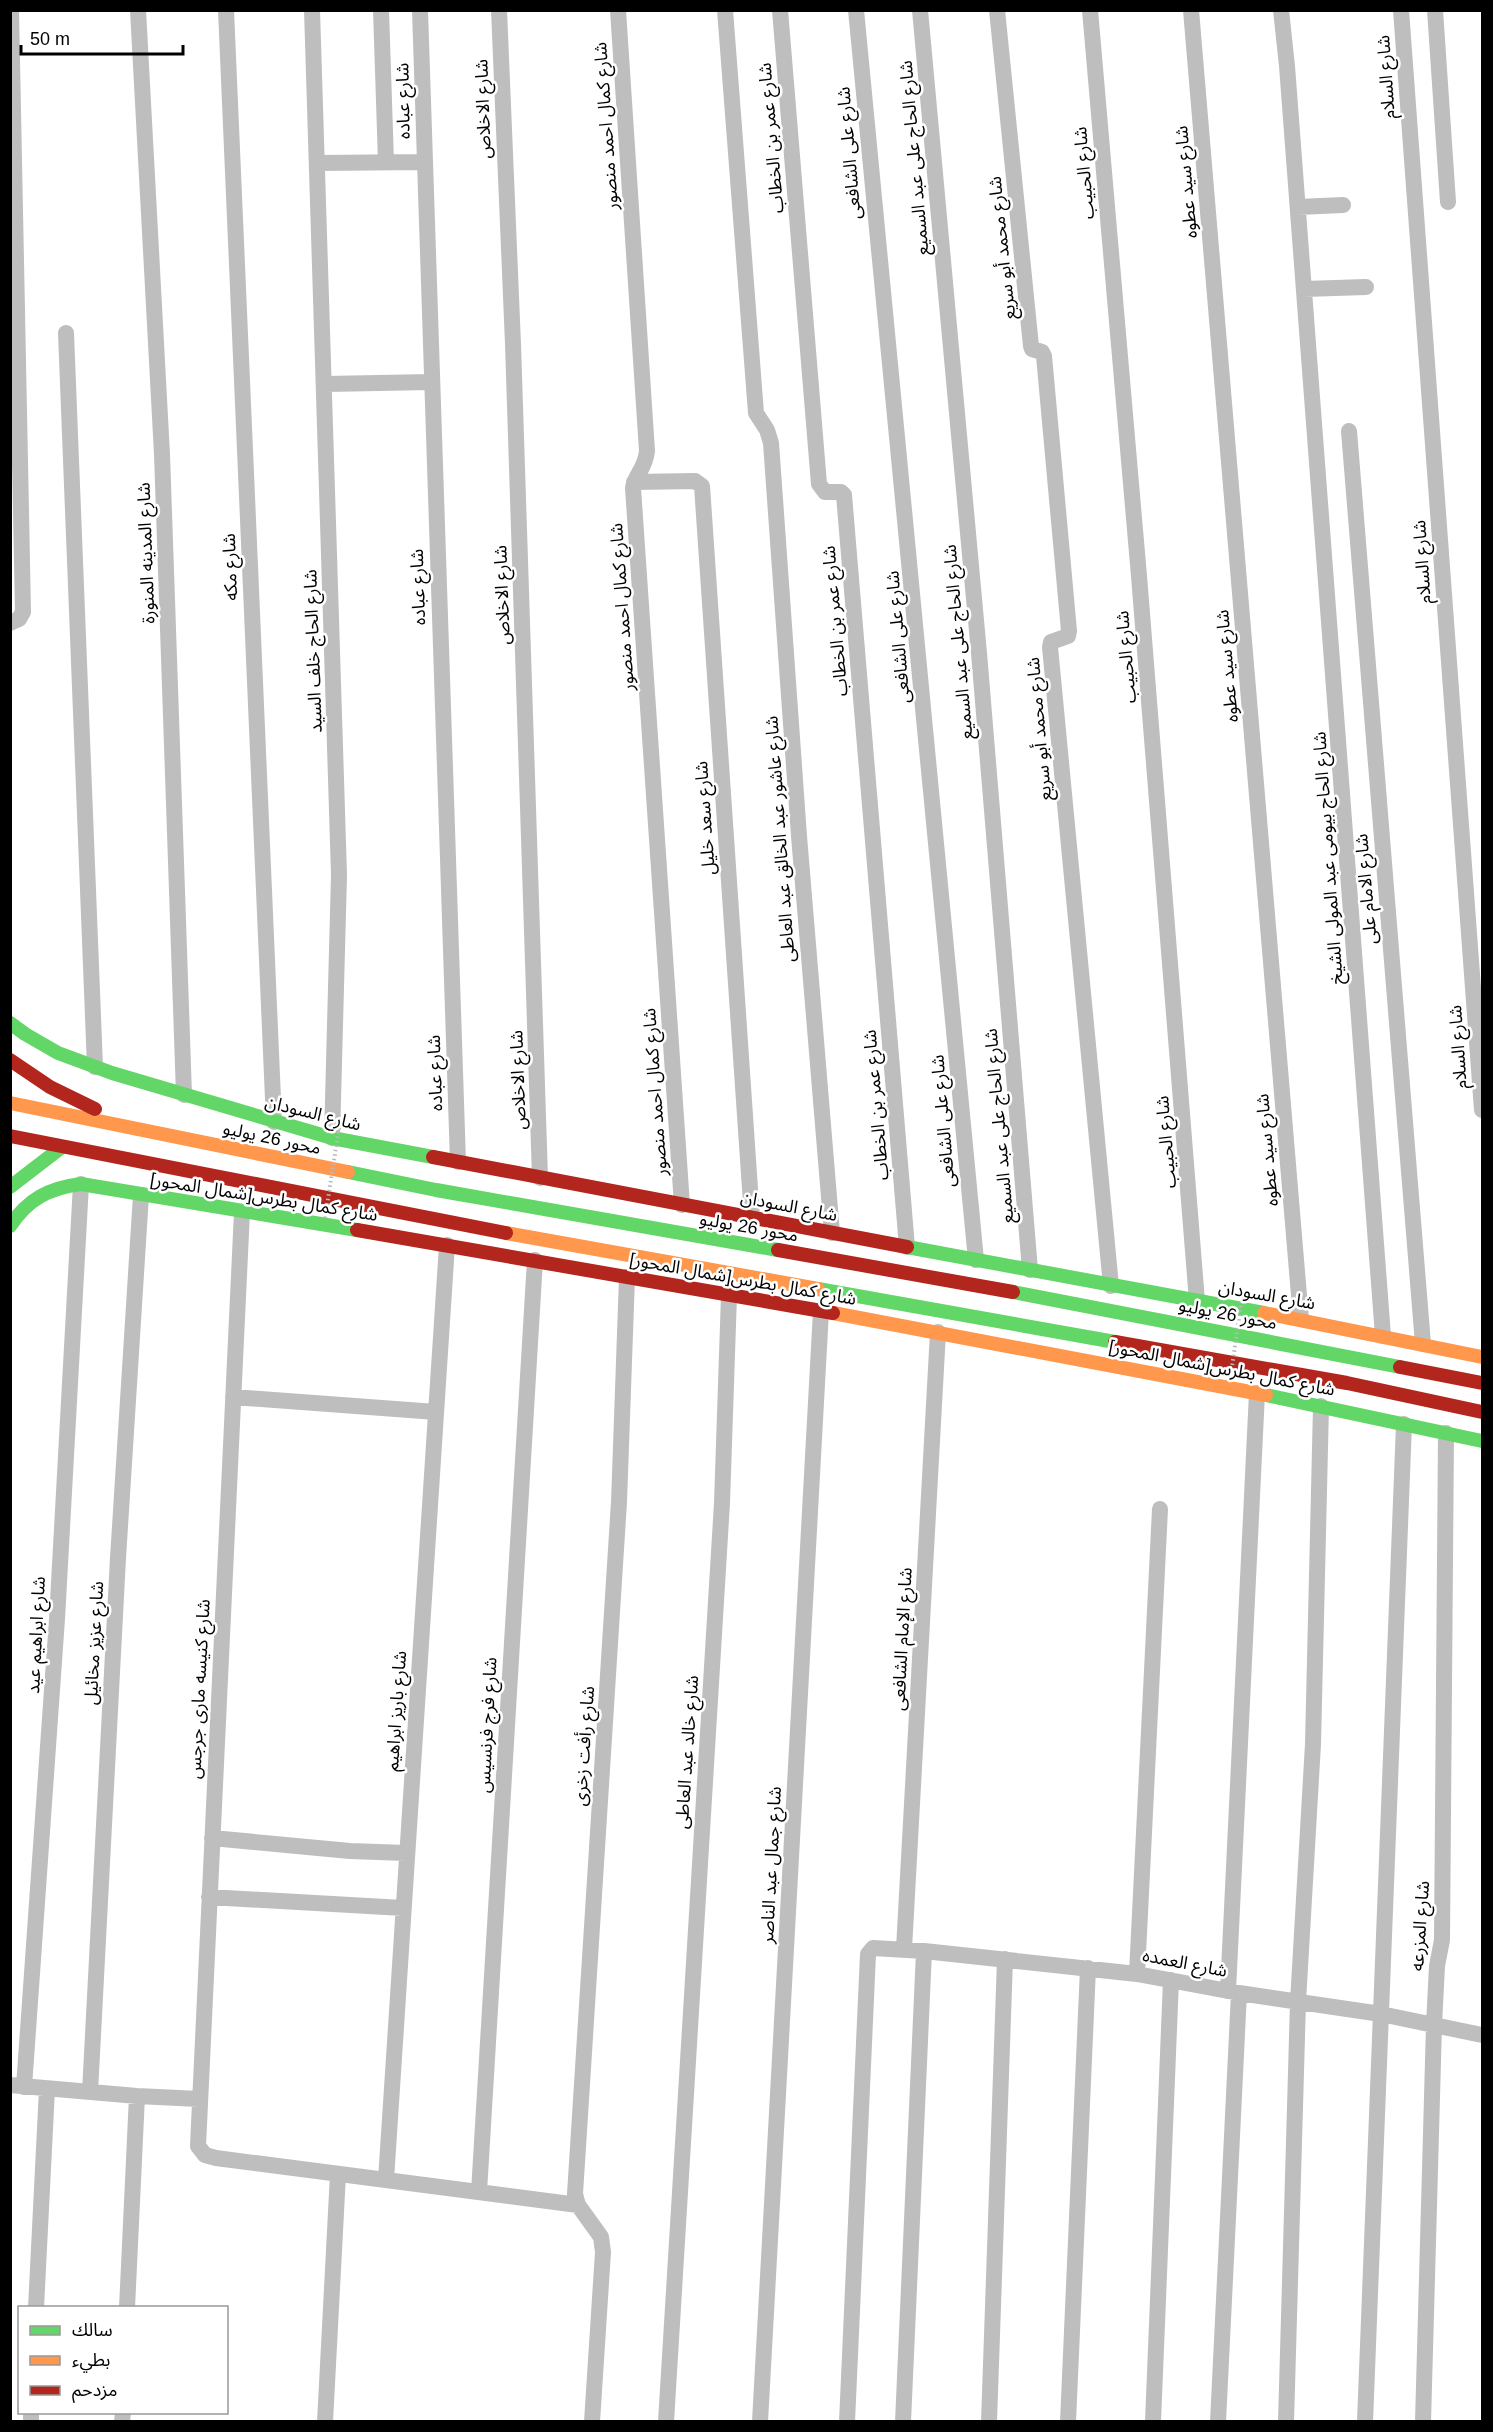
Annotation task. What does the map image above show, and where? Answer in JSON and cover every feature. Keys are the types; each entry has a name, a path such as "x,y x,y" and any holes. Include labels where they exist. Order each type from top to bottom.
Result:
{"main road":[{"name":"شارع السودان","path":"10,1023 53,1050 95,1067 332,1138 1112,1286 1301,1318 1482,1357"},
{"path":"10,1060 50,1087 105,1115 117,1125"},
{"name":"محور 26 يوليو","path":"10,1103 436,1190 1043,1297 1482,1383"},
{"path":"10,1136 433,1220 1267,1368 1386,1390 1482,1412"},
{"path":"10,1187 62,1147"},
{"name":"شارع كمال بطرس[شمال المحور]","path":"10,1226 23,1207 39,1194 59,1186 81,1184 141,1196 535,1260 938,1332 1257,1393 1482,1441"}],"street":[{"path":"10,623 19,619 23,612 11,10"},
{"name":"شارع المدينه المنورة","path":"138,10 162,454 184,1095"},
{"name":"شارع مكه","path":"226,10 274,1122"},
{"name":"شارع الحاج خلف السيد","path":"312,10 339,874 332,1138"},
{"path":"381,10 386,162"},
{"name":"شارع عباده","path":"420,10 430,382 458,1162"},
{"name":"شارع الاخلاص","path":"499,10 513,344 540,1178"},
{"name":"شارع كمال احمد منصور","path":"618,10 647,451 643,468 634,482 682,1205"},
{"name":"شارع عاشور عبد الخالق عبد العاطى","path":"725,10 755,405 758,419 767,430 771,443 799,836 832,1233"},
{"name":"شارع عمر بن الخطاب","path":"780,10 819,484 825,492 841,492 844,495 907,1247"},
{"name":"شارع على الشافعى","path":"855,10 976,1260"},
{"name":"شارع الحاج على عبد السميع","path":"920,10 979,653 1030,1270"},
{"name":"شارع محمد أبو سريع","path":"997,10 1031,346 1032,349 1042,352 1044,356 1068,619 1068,636 1055,639 1051,642 1050,648 1112,1286"},
{"name":"شارع الحبيب","path":"1090,10 1139,576 1197,1301"},
{"name":"شارع سيد عطوه","path":"1191,10 1301,1318"},
{"name":"شارع الحاج بيومى عبد المولى الشيخ","path":"1281,10 1298,207 1383,1336"},
{"name":"شارع السلام","path":"1401,10 1482,1110"},
{"path":"1435,10 1448,202"},
{"path":"317,163 424,162"},
{"path":"1298,207 1343,205"},
{"path":"1304,289 1366,286"},
{"path":"66,333 95,1067"},
{"path":"325,384 430,382"},
{"name":"شارع الامام على","path":"1349,431 1423,1344"},
{"name":"شارع سعد خليل","path":"634,482 695,481 702,486 752,1218"},
{"name":"شارع ابراهيم عيد","path":"17,2086 57,1619 81,1184"},
{"name":"شارع عزيز مخائيل","path":"90,2092 118,1558 141,1196"},
{"name":"شارع كنيسه مارى جرجس","path":"242,1212 198,2146 205,2155 216,2158 338,2174"},
{"name":"شارع باريز ابراهيم","path":"386,2180 447,1245"},
{"name":"شارع فرج فرنسيس","path":"479,2192 535,1260"},
{"name":"شارع رأفت زخرى","path":"581,2209 575,2194 619,1502 627,1277"},
{"name":"شارع خالد عبد العاطى","path":"666,2421 722,1503 729,1295"},
{"name":"شارع جمال عبد الناصر","path":"760,2421 821,1311"},
{"name":"شارع الإمام الشافعى","path":"904,1949 938,1332"},
{"path":"1218,2421 1257,1393"},
{"path":"233,1397 436,1412"},
{"path":"1286,2421 1298,2002 1312,1779 1321,1406"},
{"path":"1365,2421 1404,1424"},
{"name":"شارع المزرعه","path":"1423,2421 1434,2025 1437,1966 1442,1940 1446,1433"},
{"path":"1137,1974 1160,1509"},
{"path":"212,1838 350,1851 406,1853"},
{"path":"209,1897 403,1908"},
{"name":"شارع العمده","path":"847,2421 868,1954 870,1950 877,1947 904,1949 1137,1974 1234,1992 1381,2014 1482,2035"},
{"path":"903,2421 924,1951"},
{"path":"989,2421 1005,1959"},
{"path":"1068,2421 1088,1968"},
{"path":"1153,2421 1171,1980"},
{"path":"17,2086 199,2099"},
{"path":"36,2306 47,2089"},
{"path":"128,2306 137,2096"},
{"path":"325,2421 338,2174 479,2192 581,2209 601,2237 603,2252 592,2421"}],"path":[{"path":"325,1218 340,1122"},
{"path":"1231,1374 1243,1290"}],"traffic: fast":[{"path":"10,1023 58,1053 112,1073 332,1138 433,1157"},
{"path":"10,1187 62,1147"},
{"path":"348,1172 436,1190 778,1250"},
{"path":"10,1226 24,1209 40,1196 59,1188 81,1184 357,1230"},
{"path":"907,1247 1264,1313"},
{"path":"818,1289 1115,1342"},
{"path":"1013,1292 1400,1367"},
{"path":"1266,1395 1482,1441"}],"traffic: slow":[{"path":"10,1103 348,1172"},
{"path":"506,1233 818,1289"},
{"path":"833,1313 1266,1395"},
{"path":"1264,1313 1482,1357"}],"traffic: jam":[{"path":"10,1060 50,1087 95,1109"},
{"path":"10,1136 506,1233"},
{"path":"433,1157 907,1247"},
{"path":"357,1230 833,1313"},
{"path":"778,1250 1013,1292"},
{"path":"1115,1342 1347,1383 1482,1412"},
{"path":"1400,1367 1482,1383"}]}
